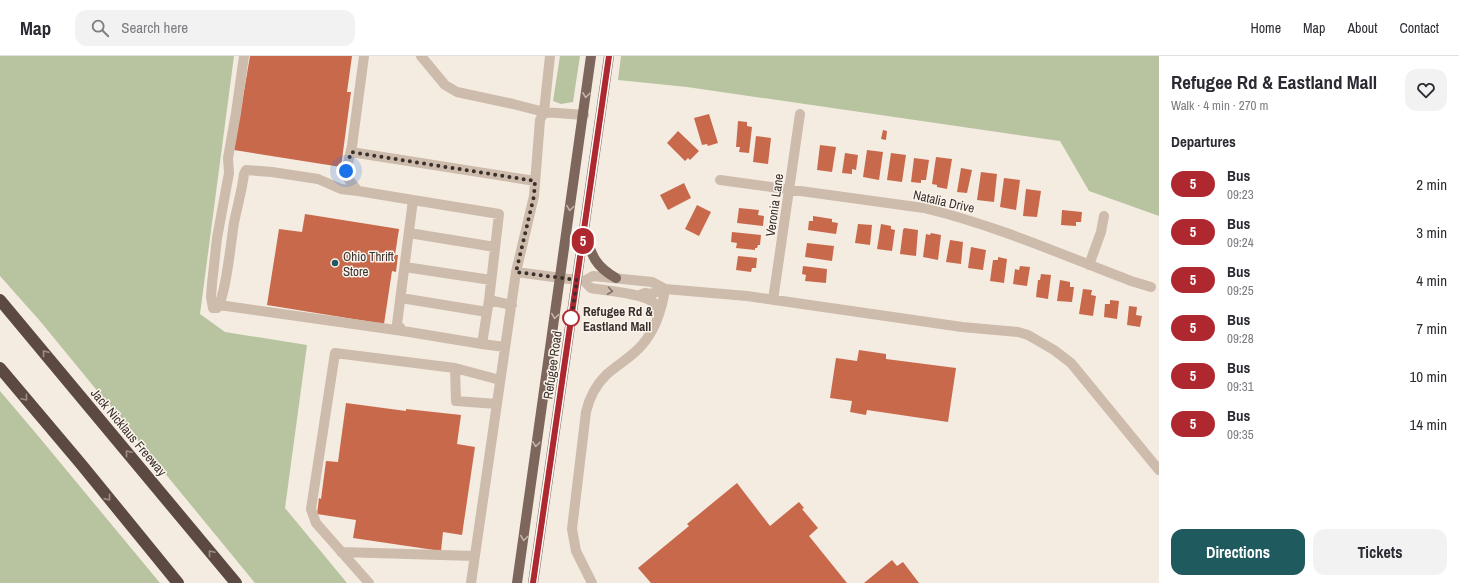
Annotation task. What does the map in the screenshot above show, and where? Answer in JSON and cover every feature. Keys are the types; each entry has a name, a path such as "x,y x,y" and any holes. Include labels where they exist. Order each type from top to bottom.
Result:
{"highway":[{"name":"Jack Nicklaus Freeway","path":"0,300 236,583"},
{"path":"0,368 178,583"}],"main road":[{"name":"Refugee Road","path":"517,583 584,115 591,56"},
{"name":"Refugee Road","path":"533,583 580,280 584,232 609,56"},
{"path":"584,232 591,254 600,268 616,278"}],"street":[{"path":"244,56 228,158 229,173 217,238 211,297 213,308 217,308 223,293 234,222 244,174 246,170 272,172 318,179 341,189 499,214 489,300 482,344"},
{"path":"358,191 347,177 346,171 351,152 364,56"},
{"path":"421,56 445,86 457,92 544,112 584,115"},
{"path":"471,583 516,272 534,196 540,120 544,112 550,56"},
{"name":"Veronia Lane","path":"773,300 800,114"},
{"path":"351,152 535,181"},
{"name":"Natalia Drive","path":"720,180 924,208 977,222 1131,281 1152,287"},
{"path":"403,332 398,324 413,200"},
{"path":"1089,265 1098,241 1104,216"},
{"path":"409,233 495,247"},
{"path":"405,267 491,280"},
{"path":"516,272 580,280 593,276 652,282 665,289 739,295 962,327 1018,332 1036,339 1071,362 1159,470"},
{"path":"580,280 591,288 640,295 654,303 657,320"},
{"path":"640,295 645,293 651,294 665,289"},
{"path":"592,583 576,551 572,528 586,409 600,382 642,346 657,320 665,289"},
{"path":"401,298 487,312"},
{"path":"489,300 512,304"},
{"path":"219,305 505,347"},
{"path":"369,583 316,523 311,509 335,353 455,368 500,380"},
{"path":"455,368 456,401 497,404"},
{"path":"341,552 475,556"}],"green space":[{"path":"0,56 234,56 200,314 225,332 307,345 285,508 347,583 255,583 40,321 0,276"},
{"path":"560,56 580,56 573,102 561,104 553,101"},
{"path":"621,56 1159,56 1159,216 1089,191 1060,141 687,87 618,80"},
{"path":"0,391 34,431 160,583 0,583"}],"building":[{"path":"250,56 352,56 347,92 351,92 341,167 234,150"},
{"path":"709,114 718,143 708,146 707,144 702,145 694,118"},
{"path":"738,121 747,122 747,126 752,127 749,153 739,152 740,147 736,147"},
{"path":"883,130 887,131 886,140 881,139"},
{"path":"678,131 699,151 690,160 688,158 685,161 667,143"},
{"path":"756,136 771,138 768,164 753,162"},
{"path":"820,145 836,147 832,172 817,170"},
{"path":"867,150 883,152 879,180 863,177"},
{"path":"845,153 858,155 856,170 852,169 852,174 842,173"},
{"path":"891,153 906,155 902,182 887,180"},
{"path":"936,157 952,159 947,189 937,187 937,185 932,184"},
{"path":"914,158 929,160 926,180 921,180 921,183 911,182"},
{"path":"961,168 972,170 967,193 957,192"},
{"path":"981,172 997,174 994,202 977,200"},
{"path":"1004,178 1020,180 1016,210 1000,207"},
{"path":"684,183 691,198 668,210 660,195"},
{"path":"1026,189 1041,191 1037,217 1023,216"},
{"path":"697,205 711,212 699,236 685,229"},
{"path":"739,208 759,210 758,215 764,216 763,226 737,223"},
{"path":"1062,210 1082,212 1081,222 1076,222 1076,226 1061,225"},
{"name":"Ohio Thrift Store","path":"305,214 399,229 395,255 398,255 396,272 392,271 384,324 267,305 279,229 302,232"},
{"path":"813,216 832,219 832,222 838,223 836,234 808,230 809,221 813,221"},
{"path":"858,224 872,225 870,245 855,243"},
{"path":"881,224 891,226 891,229 895,230 892,251 877,249"},
{"path":"904,228 918,230 916,256 900,254"},
{"path":"732,232 761,235 760,245 755,248 755,250 736,248 737,243 731,242"},
{"path":"931,233 941,235 938,260 923,257 926,234 930,235"},
{"path":"950,240 963,242 961,264 946,262"},
{"path":"807,243 834,246 832,261 805,257"},
{"path":"971,247 986,250 983,270 968,268"},
{"path":"738,256 757,258 756,268 752,268 751,272 736,270"},
{"path":"998,257 1007,259 1004,283 990,281 993,260 998,260"},
{"path":"803,266 827,269 826,283 805,281 806,275 802,274"},
{"path":"1020,266 1030,267 1027,286 1013,284 1015,269 1019,270"},
{"path":"1041,274 1051,275 1048,299 1036,297 1038,280 1040,280"},
{"path":"1060,280 1070,282 1070,287 1074,287 1072,302 1057,301"},
{"path":"1083,289 1092,290 1091,295 1096,296 1093,316 1079,314"},
{"path":"1110,300 1119,301 1117,319 1104,317 1105,304 1110,304"},
{"path":"1129,306 1137,307 1136,315 1142,316 1140,327 1127,325"},
{"path":"859,350 886,354 886,359 956,368 948,422 867,410 866,415 850,412 852,401 830,398 836,358 857,361"},
{"path":"346,403 406,411 406,409 461,415 457,444 475,447 462,535 443,532 441,551 353,538 356,520 317,514 319,498 321,499 326,461 338,462"},
{"path":"737,483 770,526 799,502 804,508 802,509 818,528 809,536 847,583 651,583 638,568 689,526 687,524"},
{"path":"892,560 897,566 903,562 919,583 864,583"}],"bus line":[{"name":"5","path":"533,583 609,56"}],"place":[{"name":"Ohio Thrift Store","path":"335,263"},
{"name":"Refugee Rd & Eastland Mall","path":"571,318"}],"route":[{"path":"346,171 351,152 535,181 534,196 516,272 577,280 571,321 571,318"}]}
